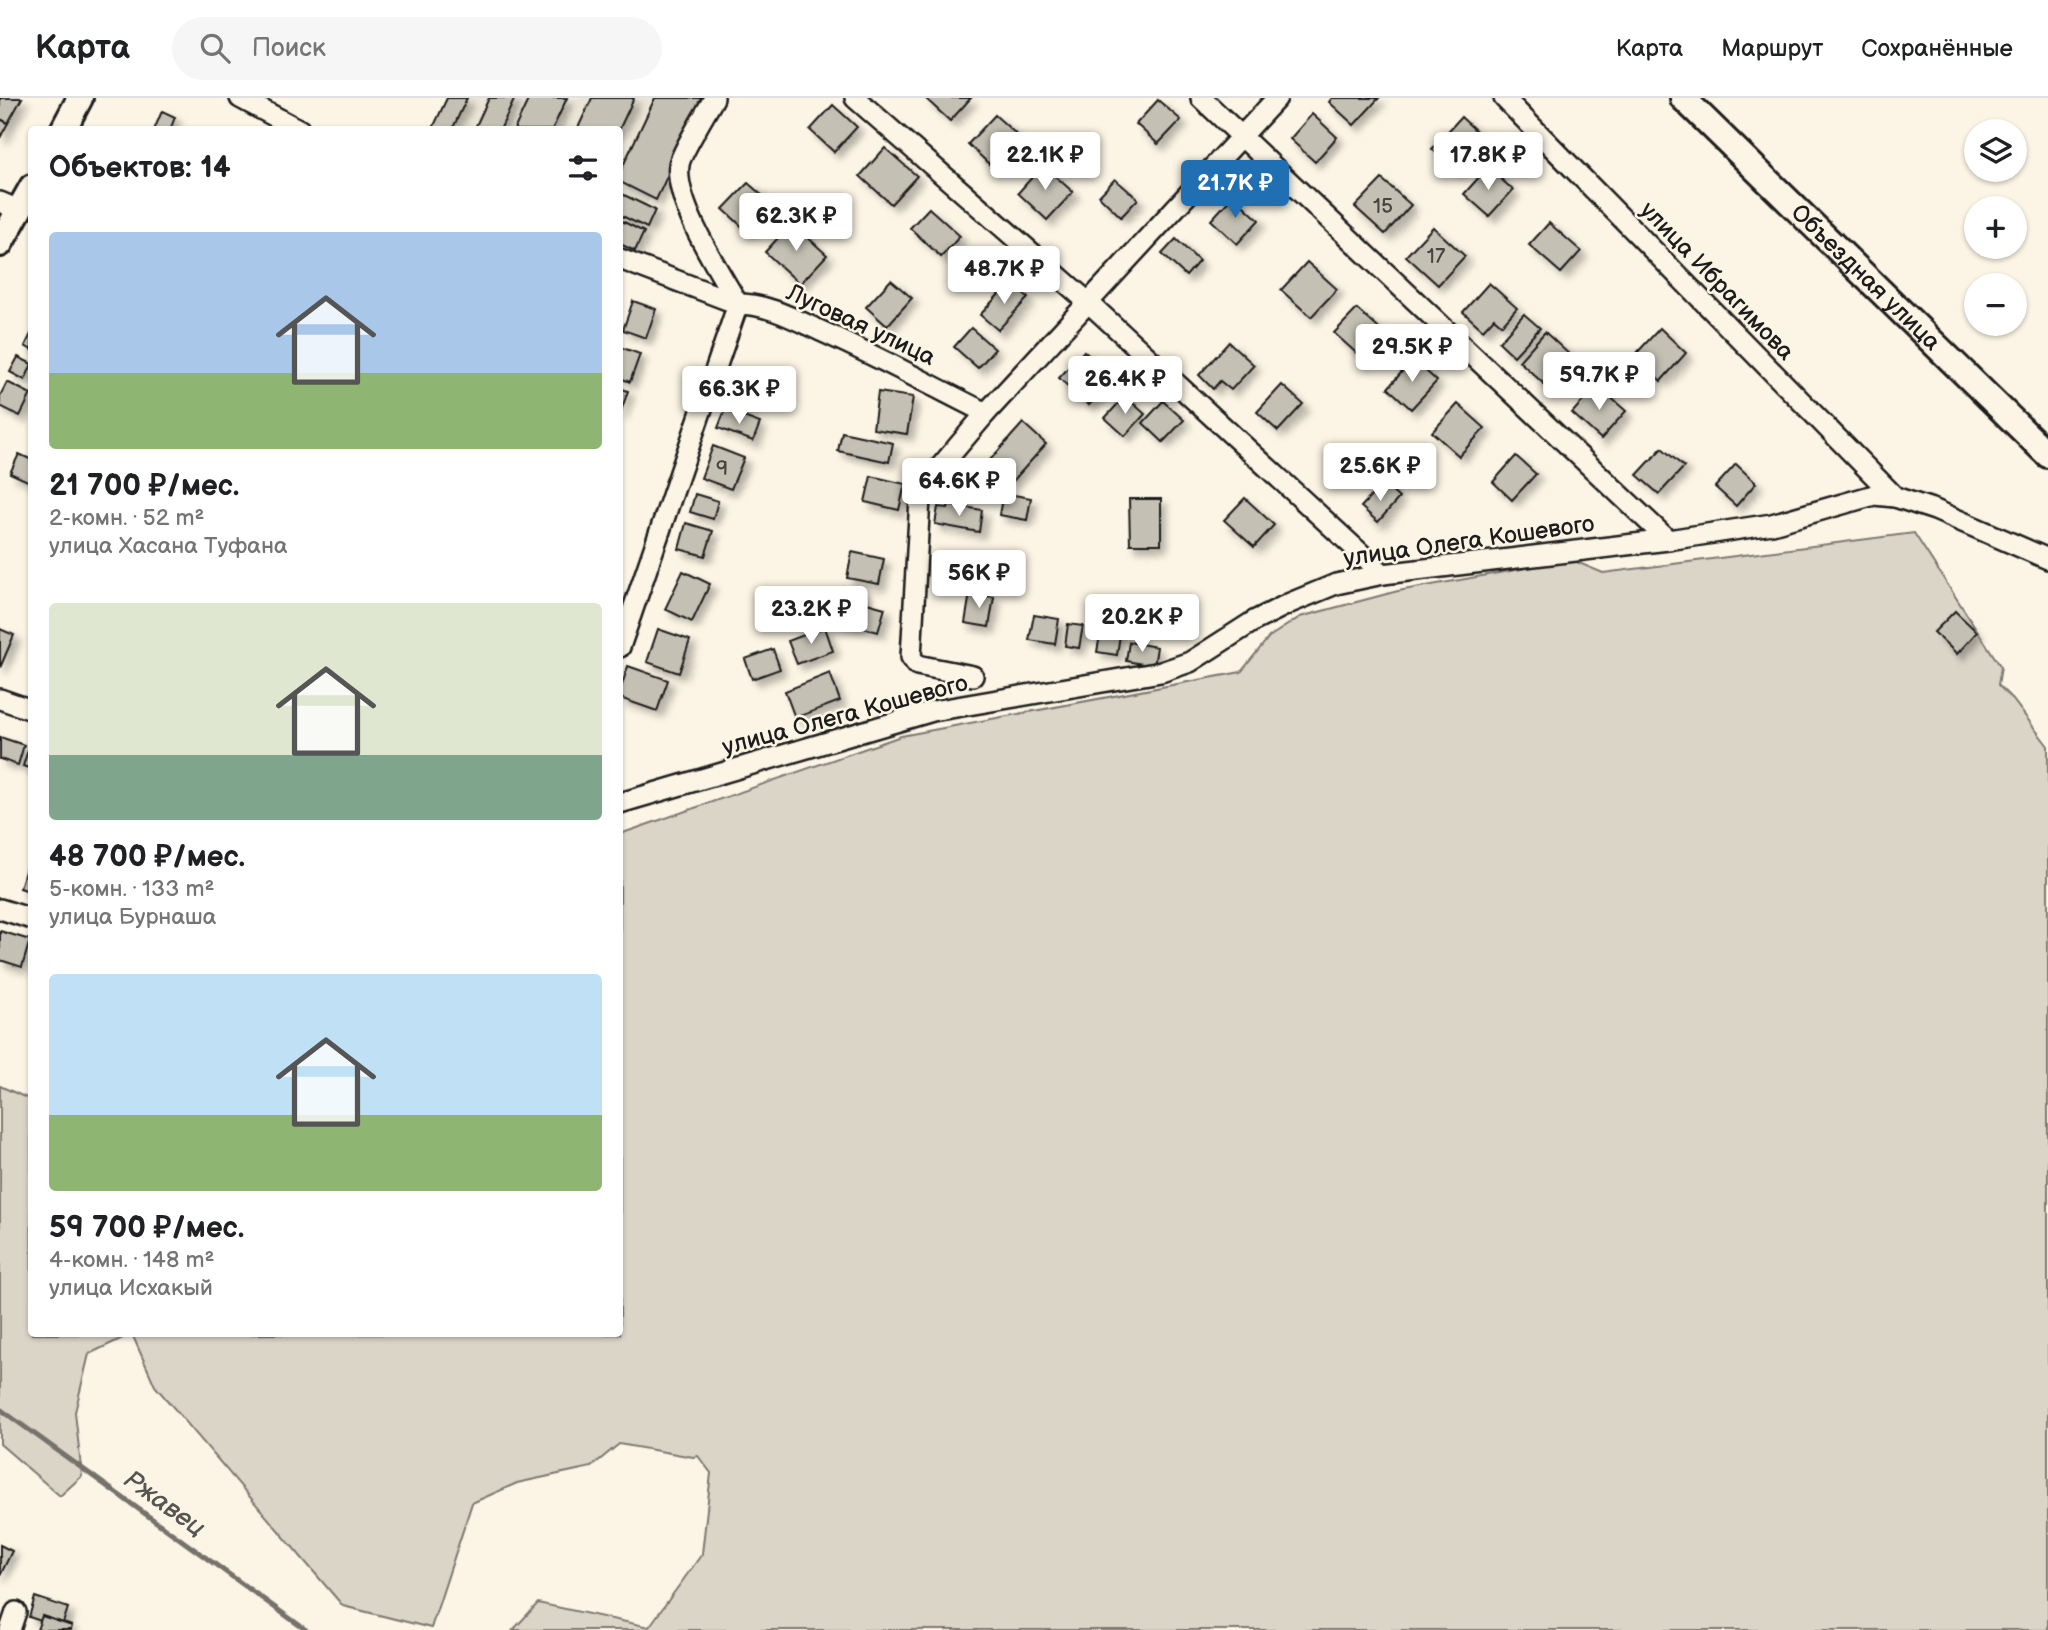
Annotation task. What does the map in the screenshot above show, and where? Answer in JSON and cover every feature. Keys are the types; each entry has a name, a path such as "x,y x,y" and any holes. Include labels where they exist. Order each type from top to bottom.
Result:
{"street":[{"path":"65,126 80,98"},
{"path":"240,98 292,126"},
{"path":"623,638 738,304 690,215 681,187 679,164 714,98"},
{"path":"855,98 1089,303 1383,574"},
{"path":"1201,98 1668,540"},
{"path":"974,676 917,665 911,657 920,498 925,485 986,413 1277,98"},
{"name":"улица Ибрагимова","path":"1504,98 1895,498"},
{"name":"Объездная улица","path":"1684,98 2048,455"},
{"path":"0,244 10,206 28,190"},
{"name":"Луговая улица","path":"623,260 738,304 756,304 782,313 986,413"},
{"name":"улица Олега Кошевого","path":"623,802 933,711 1161,672 1190,662 1254,621 1336,584 1383,574 1668,540 1772,524 1867,497 1895,498"},
{"path":"1895,498 1935,510 2048,559"},
{"path":"0,699 28,709"},
{"path":"0,909 28,918"}],"shaded area":[{"path":"452,98 699,98 630,238 623,236 623,126 439,126"},
{"path":"1914,533 2001,667 1998,685 2048,746 2048,1630 513,1630 538,1603 649,1627 702,1554 711,1473 698,1456 619,1444 591,1467 517,1483 472,1503 431,1628 343,1606 155,1386 133,1337 623,1337 623,833 901,736 1241,672 1269,637 1300,617 1398,591 1572,560 1603,573"},
{"path":"0,1086 28,1099 28,1337 125,1337 89,1354 75,1412 82,1476 60,1496 0,1444"}],"building":[{"path":"0,98 22,98 8,123 0,119"},
{"path":"447,98 467,98 454,126 434,126"},
{"path":"489,98 515,98 502,126 476,126"},
{"path":"529,98 567,98 554,126 516,126"},
{"path":"592,98 634,98 621,126 579,126"},
{"path":"655,98 704,98 656,200 623,184 623,166"},
{"path":"925,98 971,98 950,121"},
{"path":"1332,98 1379,98 1354,125 1329,102"},
{"path":"1158,100 1181,120 1158,144 1136,124"},
{"path":"833,105 857,127 834,152 810,130"},
{"path":"162,111 175,117 172,126 156,126"},
{"path":"1312,114 1337,137 1315,162 1290,139"},
{"path":"995,115 1016,134 989,164 968,144"},
{"path":"1461,117 1485,139 1456,171 1432,149"},
{"path":"0,119 8,123 0,138"},
{"path":"885,148 917,176 891,204 860,176"},
{"path":"1043,165 1073,192 1047,220 1018,193"},
{"path":"1488,167 1513,190 1489,216 1464,194"},
{"path":"1115,179 1138,199 1121,217 1099,196"},
{"path":"1382,179 1411,205 1385,234 1355,207"},
{"path":"748,183 772,204 747,231 723,209"},
{"path":"623,194 655,210 647,228 623,216"},
{"path":"1233,196 1259,220 1237,244 1211,220"},
{"path":"929,208 960,236 941,257 910,228"},
{"path":"623,222 644,232 635,251 623,245"},
{"path":"792,223 827,255 800,284 765,252"},
{"path":"1549,223 1581,251 1561,273 1529,245"},
{"path":"1433,227 1465,256 1438,285 1406,256"},
{"path":"1176,239 1199,261 1186,276 1162,254"},
{"path":"1307,262 1337,289 1311,317 1281,290"},
{"path":"891,280 912,298 887,326 866,307"},
{"path":"1010,282 1028,298 998,330 980,315"},
{"path":"1489,283 1517,308 1502,325 1494,318 1483,330 1463,312"},
{"path":"633,301 656,309 646,338 623,330"},
{"path":"1357,309 1385,334 1363,359 1334,333"},
{"path":"1524,314 1540,328 1514,356 1499,342"},
{"path":"971,328 995,349 978,368 954,347"},
{"path":"1660,328 1686,353 1661,381 1634,356"},
{"path":"1545,332 1571,356 1545,385 1519,361"},
{"path":"1229,342 1254,365 1231,390 1220,381 1213,389 1199,375"},
{"path":"623,348 640,354 630,382 623,379"},
{"path":"1084,351 1114,379 1089,405 1059,378"},
{"path":"18,357 28,362 25,380 10,372"},
{"path":"1413,359 1437,381 1411,409 1388,388"},
{"path":"7,382 28,392 28,400 20,416 0,406 0,396"},
{"path":"728,382 756,392 750,409 722,399"},
{"path":"1282,385 1303,404 1278,431 1257,412"},
{"path":"1597,385 1626,411 1601,439 1572,413"},
{"path":"623,389 628,391 623,405"},
{"path":"878,392 913,397 907,434 873,429"},
{"path":"1125,396 1145,414 1125,436 1105,418"},
{"path":"1163,401 1184,420 1163,442 1143,423"},
{"path":"1458,404 1485,428 1459,456 1432,432"},
{"path":"725,410 760,423 753,441 718,428"},
{"path":"1023,423 1046,444 1013,481 990,460"},
{"path":"842,432 893,443 889,462 838,451"},
{"path":"713,446 744,458 731,489 701,478"},
{"path":"1662,448 1684,467 1659,494 1637,475"},
{"path":"19,454 28,458 28,481 10,473"},
{"path":"1516,456 1536,474 1512,500 1493,482"},
{"path":"1736,464 1756,483 1736,506 1715,487"},
{"path":"961,467 989,472 986,490 958,485"},
{"path":"871,476 905,484 899,510 865,502"},
{"path":"1383,483 1399,498 1378,522 1361,507"},
{"path":"1003,493 1031,498 1027,520 999,515"},
{"path":"695,494 718,501 713,519 690,512"},
{"path":"1245,498 1274,525 1254,547 1224,520"},
{"path":"1129,499 1161,499 1161,544 1130,544"},
{"path":"949,504 982,510 979,532 935,524 938,507 948,508"},
{"path":"686,523 713,531 705,556 679,549"},
{"path":"852,552 884,559 879,584 847,578"},
{"path":"683,571 710,584 692,622 665,609"},
{"path":"844,587 865,593 863,602 885,608 878,632 835,620"},
{"path":"970,593 994,597 989,627 965,623"},
{"path":"1955,611 1977,632 1957,654 1934,632"},
{"path":"1034,615 1059,619 1055,644 1029,640"},
{"path":"1068,624 1083,626 1079,648 1065,646"},
{"path":"1102,624 1121,628 1117,655 1097,652"},
{"path":"825,627 833,651 797,664 788,641"},
{"path":"0,629 14,635 0,668"},
{"path":"658,629 690,640 679,673 647,662"},
{"path":"1129,642 1157,647 1154,666 1126,661"},
{"path":"773,649 780,669 752,679 745,659"},
{"path":"628,666 668,680 657,711 623,699 623,682"},
{"path":"830,673 840,701 795,718 785,691"},
{"path":"0,737 24,745 18,765 0,759"},
{"path":"28,750 28,768 23,766"},
{"path":"28,861 28,891 20,888"},
{"path":"0,931 28,939 22,967 0,960"},
{"path":"0,1545 12,1551 0,1576"},
{"path":"35,1597 68,1608 63,1623 42,1616 41,1621 29,1617"},
{"path":"42,1616 72,1626 71,1630 37,1630"}],"waterway":[{"name":"Ржавец","path":"0,1409 306,1630"}]}
